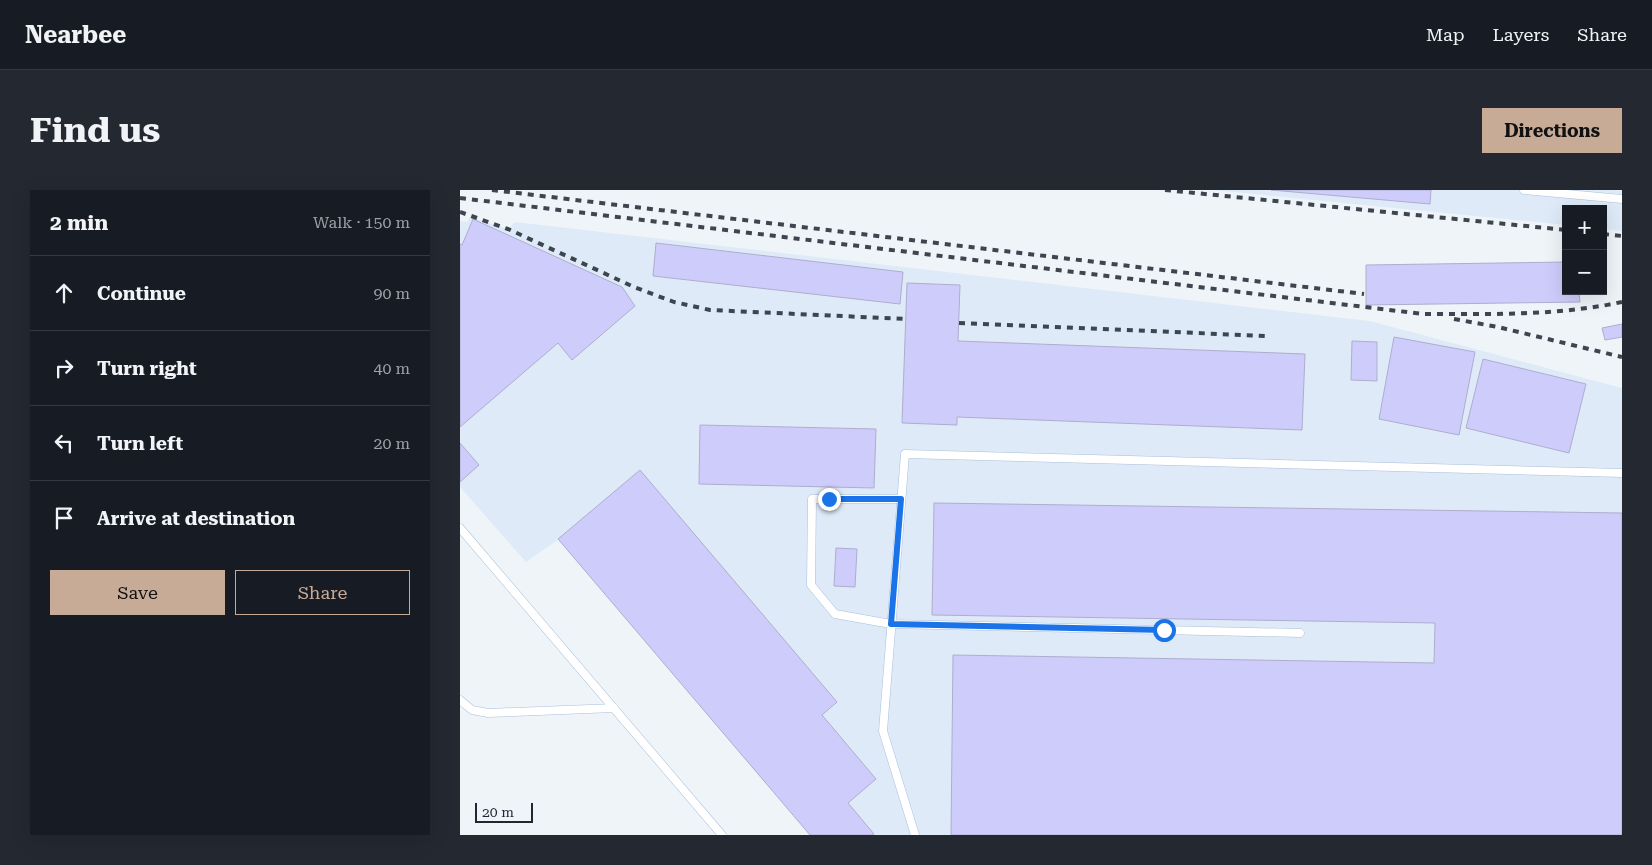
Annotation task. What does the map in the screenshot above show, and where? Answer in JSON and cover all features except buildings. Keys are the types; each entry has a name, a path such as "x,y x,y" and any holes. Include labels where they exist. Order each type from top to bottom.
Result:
{"lane":[{"path":"1524,190 1622,199"},
{"path":"915,835 883,731 905,454 1622,474"},
{"path":"901,499 812,499 810,585 835,614 891,624 1300,633"},
{"path":"461,531 722,835"},
{"path":"460,700 472,710 488,713 614,708"}],"shaded area":[{"path":"1213,190 1622,190 1622,231 1607,229 1607,205 1562,205 1562,225"},
{"path":"470,217 508,229 515,222 1370,321 1622,388 1622,835 810,835 559,539 526,562 460,487 460,221 467,222"}],"railway":[{"path":"492,190 1364,294"},
{"path":"1165,190 1562,230"},
{"path":"460,198 1423,314 1548,312 1597,307 1622,302"},
{"path":"460,212 508,229 634,287 674,302 710,310 906,319"},
{"path":"1607,234 1622,236"},
{"path":"1454,319 1498,327 1622,357"},
{"path":"959,323 1267,336"}],"route":[{"path":"829,499 901,499 891,624 1164,630"}]}
